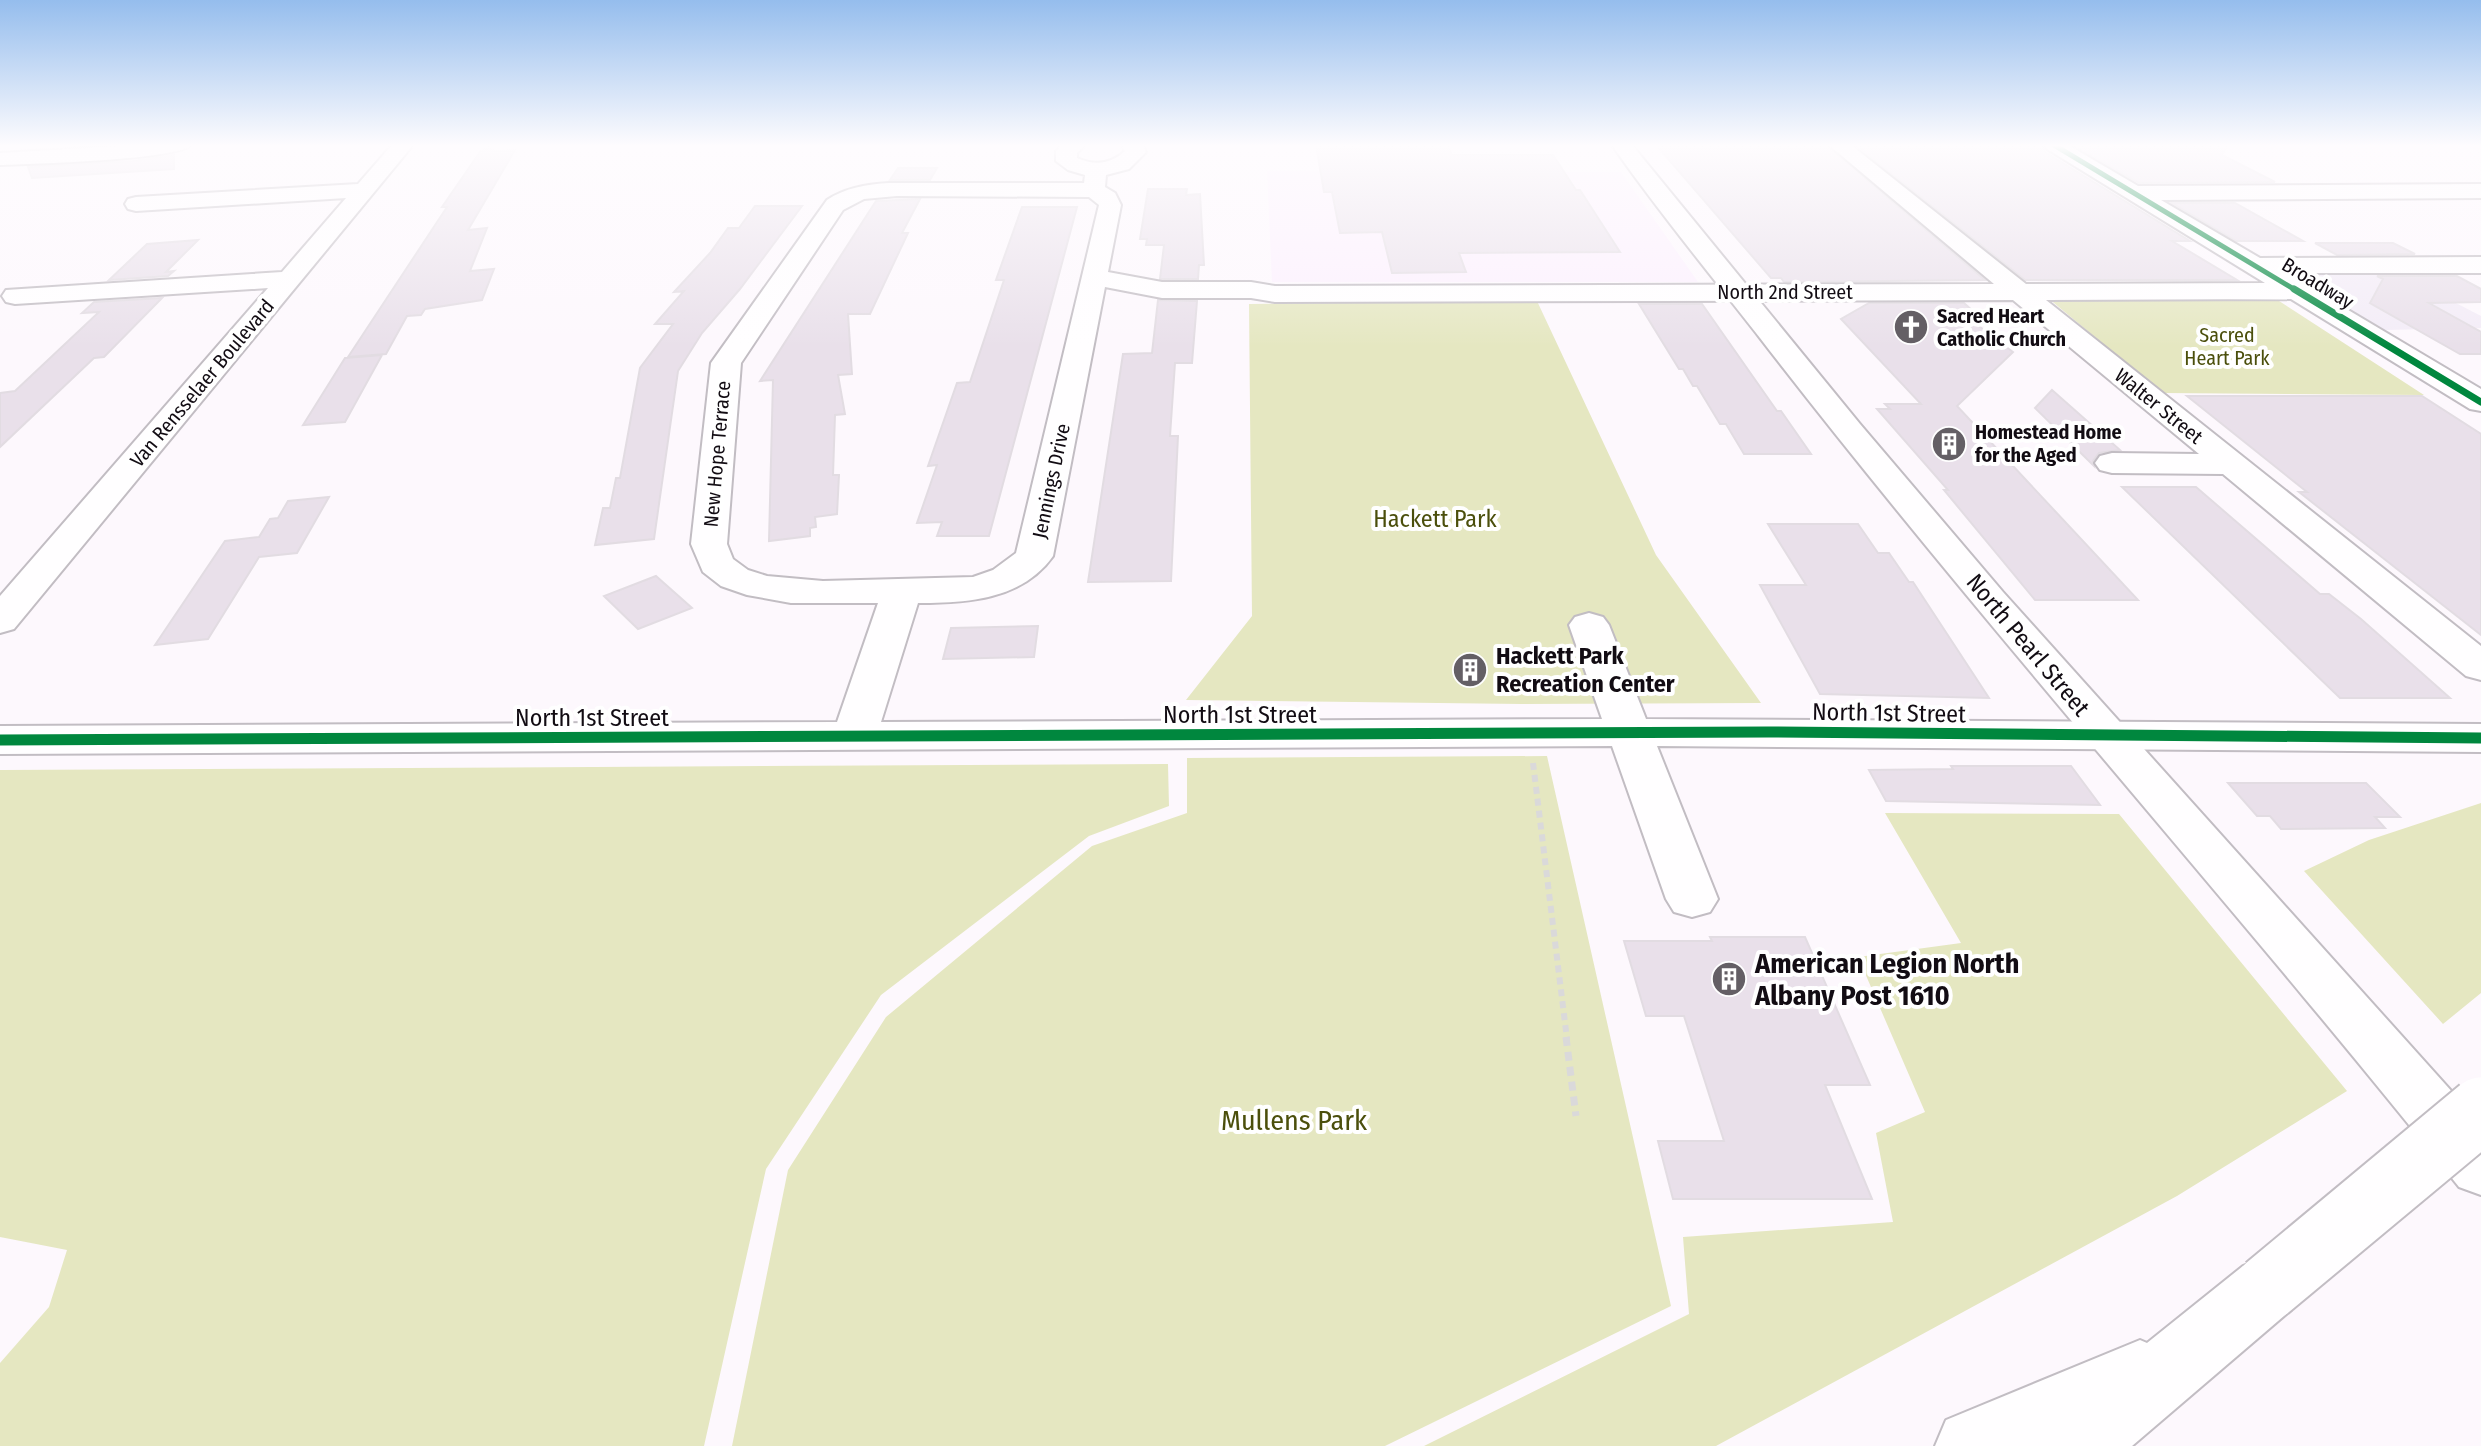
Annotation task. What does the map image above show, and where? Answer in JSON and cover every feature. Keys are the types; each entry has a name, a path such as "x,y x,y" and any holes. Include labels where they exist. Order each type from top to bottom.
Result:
{"main road":[{"name":"Van Rensselaer Boulevard","path":"0,621 346,212"},
{"name":"New Hope Terrace","path":"830,212 726,363 709,544 713,560 738,580 767,588 902,591"},
{"name":"Jennings Drive","path":"902,591 959,591 987,585 1011,575 1034,556 1107,309 1096,278 1109,212"},
{"name":"North Pearl Street","path":"1675,212 1977,586 2305,961 2481,1168"},
{"name":"Walter Street","path":"1921,212 2481,667"},
{"name":"Broadway","path":"2167,212 2481,402"},
{"path":"2256,266 2481,265"},
{"name":"North 2nd Street","path":"1096,278 1155,289 1251,290 1275,294"},
{"path":"15,296 290,279"},
{"name":"North 2nd Street","path":"1107,309 1161,298 1275,294 2295,291"},
{"path":"2423,367 2481,367"},
{"path":"2112,463 2231,464"},
{"path":"854,737 902,591"},
{"path":"1589,625 1692,899"},
{"name":"North 1st Street","path":"0,740 1629,732 2481,738"},
{"path":"2076,1446 2481,1110"},
{"path":"1972,1446 2183,1357"}],"path":[{"path":"1529,733 1576,1116"}],"shaded area":[{"path":"1269,212 1649,212 1698,282 1272,282"},
{"path":"2396,272 2481,316 2481,328 2385,330 2287,273"}],"green space":[{"name":"Sacred Heart Park","path":"2048,298 2276,299 2424,395 2162,393"},
{"name":"Hackett Park","path":"1537,301 1656,555 1761,703 1186,700 1252,616 1249,304"},
{"name":"Mullens Park","path":"1547,756 1671,1306 1385,1446 732,1446 788,1170 886,1017 1092,846 1187,813 1187,758"},
{"path":"1168,764 1169,806 1089,836 881,995 766,1169 704,1446 0,1446 0,1363 49,1307 67,1250 0,1237 0,770"},
{"path":"2481,803 2481,993 2443,1024 2304,871 2369,840"},
{"path":"1885,813 2119,814 2347,1091 2177,1196 1716,1446 1424,1446 1689,1314 1683,1237 1893,1222 1876,1133 1925,1112 1858,957 1961,943"}],"building":[{"path":"443,212 478,212 468,230 487,228 470,271 494,269 482,300 425,309 421,315 407,316 386,354 348,357"},
{"path":"750,212 797,212 740,289 702,333 678,371 654,539 595,545 603,508 610,508 616,478 620,478 640,368 673,324 655,324 684,291 674,292 728,228 739,228"},
{"path":"869,212 913,212 902,233 908,233 870,314 848,314 852,374 838,375 845,414 835,415 833,475 839,475 837,514 815,517 816,527 810,528 810,536 769,541 773,380 760,381"},
{"path":"1020,212 1076,212 989,536 937,536 942,522 917,523 937,465 928,466 957,383 970,382 1004,280 996,280"},
{"path":"1144,212 1201,212 1204,265 1199,265 1198,279 1160,279 1164,245 1146,245 1147,239 1140,239"},
{"path":"1336,212 1595,212 1620,252 1459,253 1466,272 1392,273 1382,232 1340,233"},
{"path":"1714,212 1905,212 1985,280 1784,282 1781,278 1771,278"},
{"path":"1940,212 2144,212 2190,241 2172,241 2237,280 2025,280"},
{"path":"2188,212 2252,212 2303,241 2236,241"},
{"path":"198,240 166,272 174,271 168,276 109,280 147,244"},
{"path":"2315,243 2393,243 2415,254 2337,255"},
{"path":"2377,276 2457,276 2481,289 2481,302 2429,303 2481,332 2481,354 2460,354 2370,303 2383,279"},
{"path":"162,298 104,357 94,358 0,447 0,393 15,391 99,312 82,313 94,302"},
{"path":"1158,300 1197,301 1192,363 1175,363 1170,436 1178,436 1171,581 1088,582 1123,354 1152,353"},
{"path":"1869,303 1964,303 1983,320 1971,320 2013,352 1957,406 2138,600 2035,600 1944,490 1948,490 1877,409 1890,409 1885,404 1921,404 1841,319"},
{"path":"1639,304 1702,304 1811,454 1744,454 1726,424 1720,424 1697,386 1693,386 1683,369 1679,369"},
{"path":"382,355 345,422 303,425 345,358"},
{"path":"2052,390 2120,450 2099,453 2093,461 2094,466 2035,408"},
{"path":"2187,396 2422,396 2481,434 2481,635 2299,492 2307,492"},
{"path":"2122,487 2196,487 2320,594 2329,594 2361,619 2450,698 2340,698"},
{"path":"329,497 297,553 259,557 208,639 155,645 225,541 259,537 270,519 278,518 288,501"},
{"path":"1768,524 1858,524 1878,553 1889,553 1909,582 1913,582 1989,698 1820,694 1760,585 1806,585"},
{"path":"656,576 692,608 638,629 604,596"},
{"path":"1038,626 1034,657 943,659 951,628"},
{"path":"1951,766 2071,766 2100,805 1886,801 1869,770 1953,769"},
{"path":"2228,783 2366,783 2400,817 2375,817 2385,828 2281,829 2270,816 2257,816"},
{"path":"1710,937 1805,937 1870,1085 1825,1085 1872,1199 1673,1199 1658,1141 1724,1141 1684,1016 1646,1016 1624,941 1712,941"}],"cycle path":[{"path":"2166,212 2481,402"},
{"path":"0,740 1768,732 2481,738"}],"place":[{"name":"Sacred Heart Catholic Church","path":"1911,327"},
{"name":"Homestead Home for the Aged","path":"1949,444"},
{"name":"Hackett Park Recreation Center","path":"1470,670"},
{"name":"American Legion North Albany Post 1610","path":"1729,979"}]}
